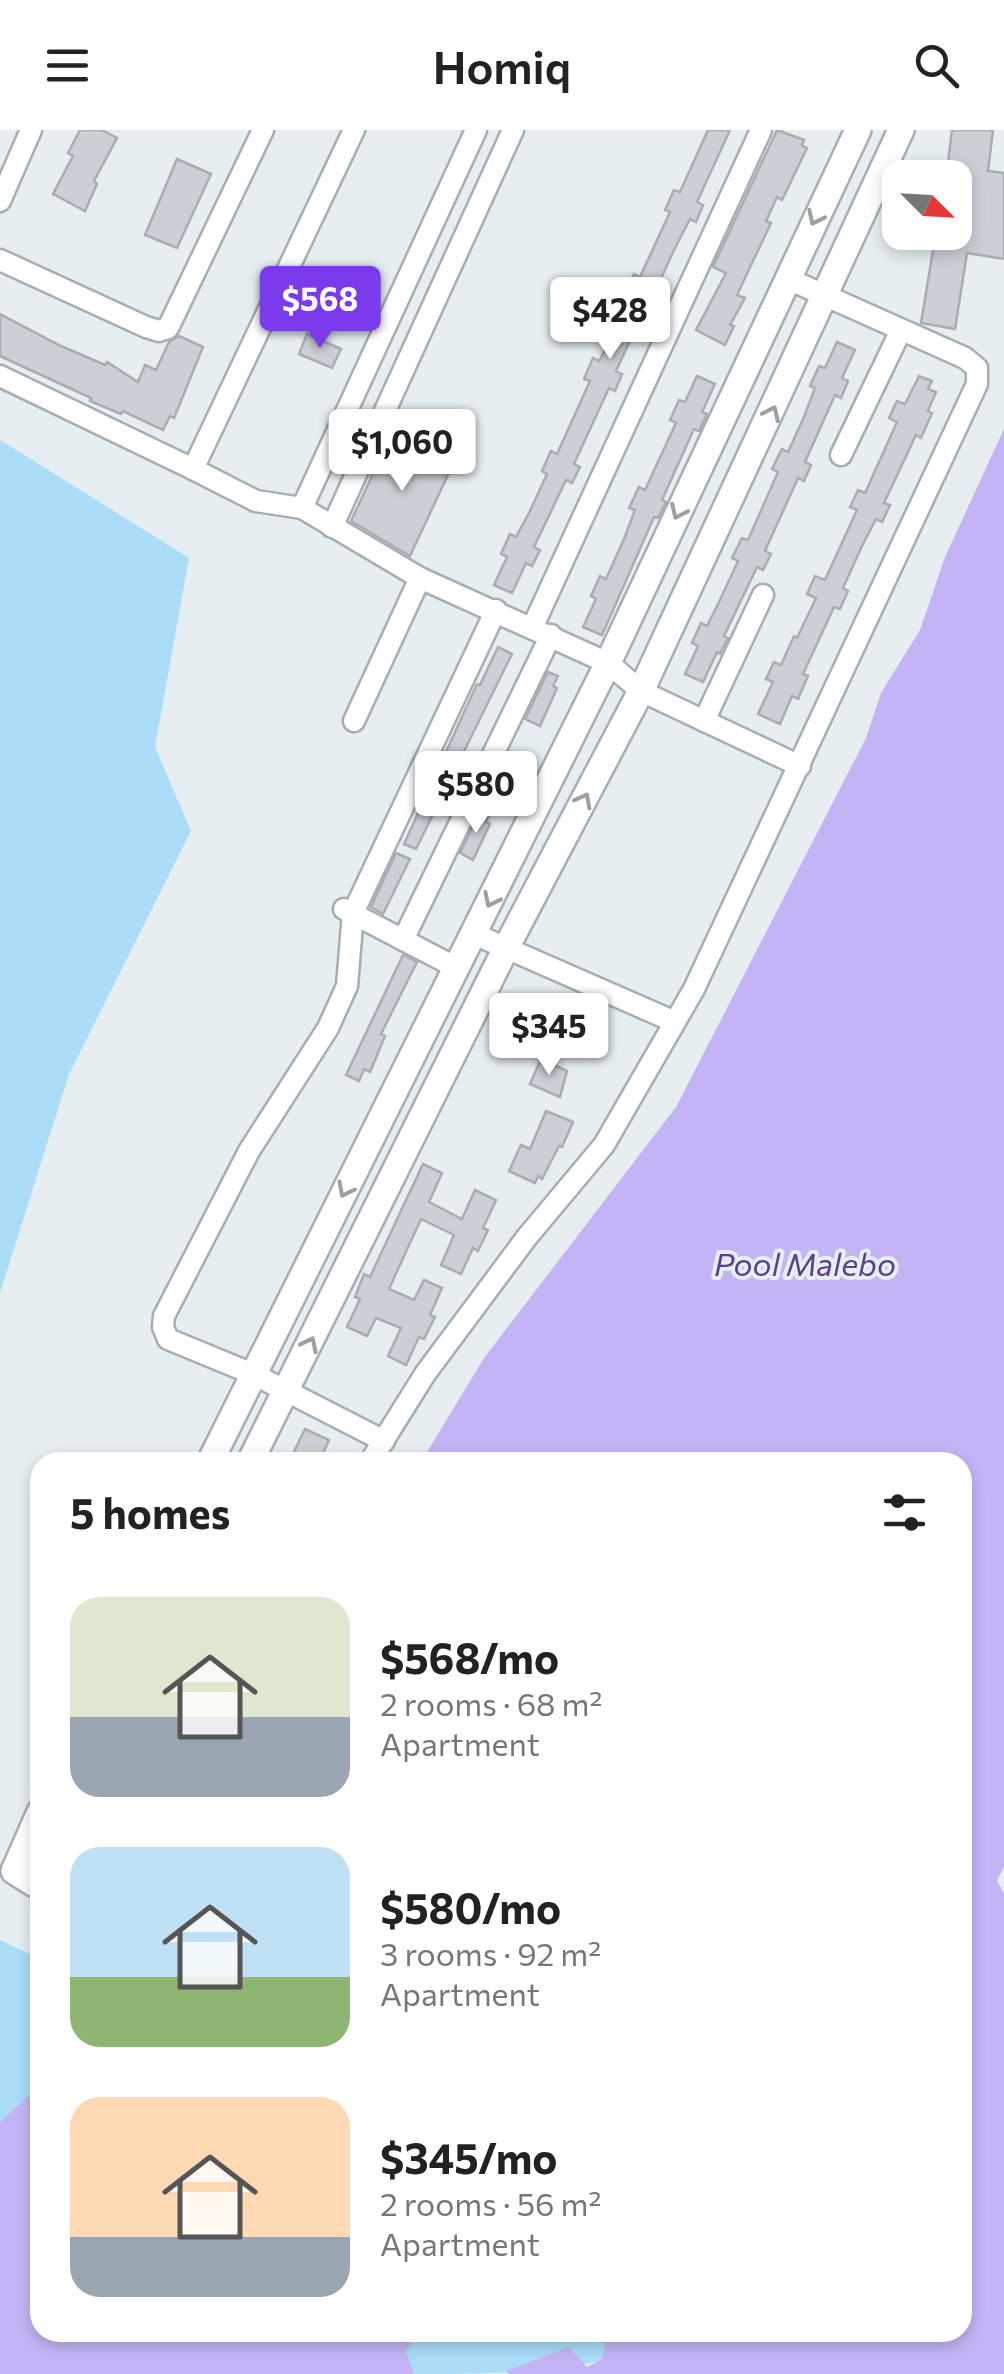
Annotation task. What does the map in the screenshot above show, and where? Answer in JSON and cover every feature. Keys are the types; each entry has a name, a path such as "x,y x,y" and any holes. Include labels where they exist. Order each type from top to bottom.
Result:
{"street":[{"path":"0,201 31,130"},
{"path":"0,260 146,328 168,328 263,130"},
{"path":"193,469 354,130"},
{"path":"302,508 476,130"},
{"path":"332,528 514,130"},
{"path":"403,940 761,130"},
{"path":"215,1452 608,663 858,130"},
{"path":"255,1452 506,948 641,691 901,130"},
{"path":"426,237 457,250"},
{"path":"377,1452 436,1359 527,1237 604,1145 694,989 977,384 977,368 965,358 786,278"},
{"path":"841,455 901,330"},
{"path":"0,376 256,501 302,508 420,578 542,630 608,663 641,691 800,766"},
{"path":"354,721 420,578"},
{"path":"704,720 763,596"},
{"path":"384,1441 253,1374 168,1339 164,1316 249,1151 328,1028 347,986 347,910 496,610"},
{"path":"347,910 457,968"},
{"path":"474,934 675,1022"},
{"path":"30,1833 14,1866 17,1876 30,1878"}],"shaded area":[{"path":"0,440 189,558 155,747 191,831 69,1074 0,1293"},
{"path":"0,1940 30,1954 30,2094 0,2122"},
{"path":"414,2342 605,2342 602,2359 564,2368 512,2372 414,2374 406,2351"}],"water":[{"name":"Pool Malebo","path":"1004,429 1004,1866 997,1881 1004,1893 1004,2374 509,2374 507,2371 569,2347 587,2367 602,2359 605,2342 972,2342 972,1452 427,1452 484,1358 676,1107 866,738 881,693 920,630 945,557"},
{"path":"30,2094 30,2342 414,2342 406,2351 414,2374 0,2374 0,2122"}],"building":[{"path":"80,130 102,130 117,138 94,181 97,184 85,211 53,194 73,156 68,153"},
{"path":"708,130 730,130 697,202 703,205 696,222 690,219 657,287 663,290 656,306 650,304 634,332 616,371 622,374 615,391 609,388 574,464 580,467 572,483 566,480 534,547 540,550 532,566 526,563 512,593 494,585 507,557 501,554 510,534 516,537 530,511 547,474 542,471 551,451 557,454 590,381 584,379 593,358 599,361 613,335 630,297 625,294 634,274 640,277 670,212 665,210 674,190 680,192"},
{"path":"777,130 804,140 802,145 807,148 782,200 777,197 766,221 771,223 737,295 745,298 730,325 734,326 725,345 696,330 726,273 713,267"},
{"path":"952,130 993,130 988,171 1004,173 1004,259 967,253 955,329 921,323 933,250 972,250 972,160 948,160"},
{"path":"177,159 211,174 177,248 145,235"},
{"path":"0,314 61,346 105,365 107,362 138,382 145,365 156,370 169,342 179,336 203,347 174,418 170,416 163,430 90,401 91,398 0,356"},
{"path":"307,334 341,349 332,368 299,354"},
{"path":"837,342 855,350 842,378 848,381 841,398 835,395 805,462 811,465 804,481 798,478 765,551 771,554 763,570 757,567 724,636 728,638 703,682 685,674 698,646 692,643 701,623 707,626 720,600 738,561 732,558 742,538 748,540 778,472 772,469 782,449 788,452 815,388 810,386 819,366 825,368"},
{"path":"697,376 715,384 702,412 707,414 699,431 694,429 662,500 666,502 658,518 654,517 602,635 583,627 596,599 591,596 600,576 606,579 635,510 629,508 639,487 645,490 676,423 670,420 679,400 685,402"},
{"path":"919,376 932,381 928,389 936,392 928,411 932,413 921,438 916,435 884,503 890,505 882,522 876,519 862,546 843,588 848,591 840,609 834,607 803,674 808,676 798,699 792,696 780,724 758,714 773,682 766,679 774,662 781,665 794,636 797,638 816,598 807,594 815,576 825,580 857,510 850,507 858,490 865,493 897,422 889,418 897,401 905,404"},
{"path":"391,435 453,464 410,556 351,521"},
{"path":"498,647 512,654 416,849 404,844 477,684 480,685"},
{"path":"548,672 558,676 553,686 557,688 540,726 525,719"},
{"path":"481,810 489,814 486,822 490,824 473,860 460,853"},
{"path":"396,853 410,859 383,914 371,907"},
{"path":"403,955 417,962 381,1034 385,1036 370,1072 364,1069 359,1081 346,1075"},
{"path":"541,1059 567,1071 560,1097 530,1084"},
{"path":"546,1111 573,1122 562,1147 559,1146 542,1179 538,1176 535,1183 509,1171 521,1145 530,1149"},
{"path":"423,1164 442,1173 429,1202 462,1219 475,1190 496,1200 483,1228 488,1230 478,1251 473,1248 461,1274 441,1265 454,1235 421,1219 389,1289 414,1300 424,1280 442,1288 430,1315 435,1317 424,1339 419,1337 406,1365 388,1356 401,1328 376,1318 367,1336 347,1327 360,1299 355,1297 364,1274 370,1277"},
{"path":"305,1429 329,1440 324,1452 294,1452"}]}
